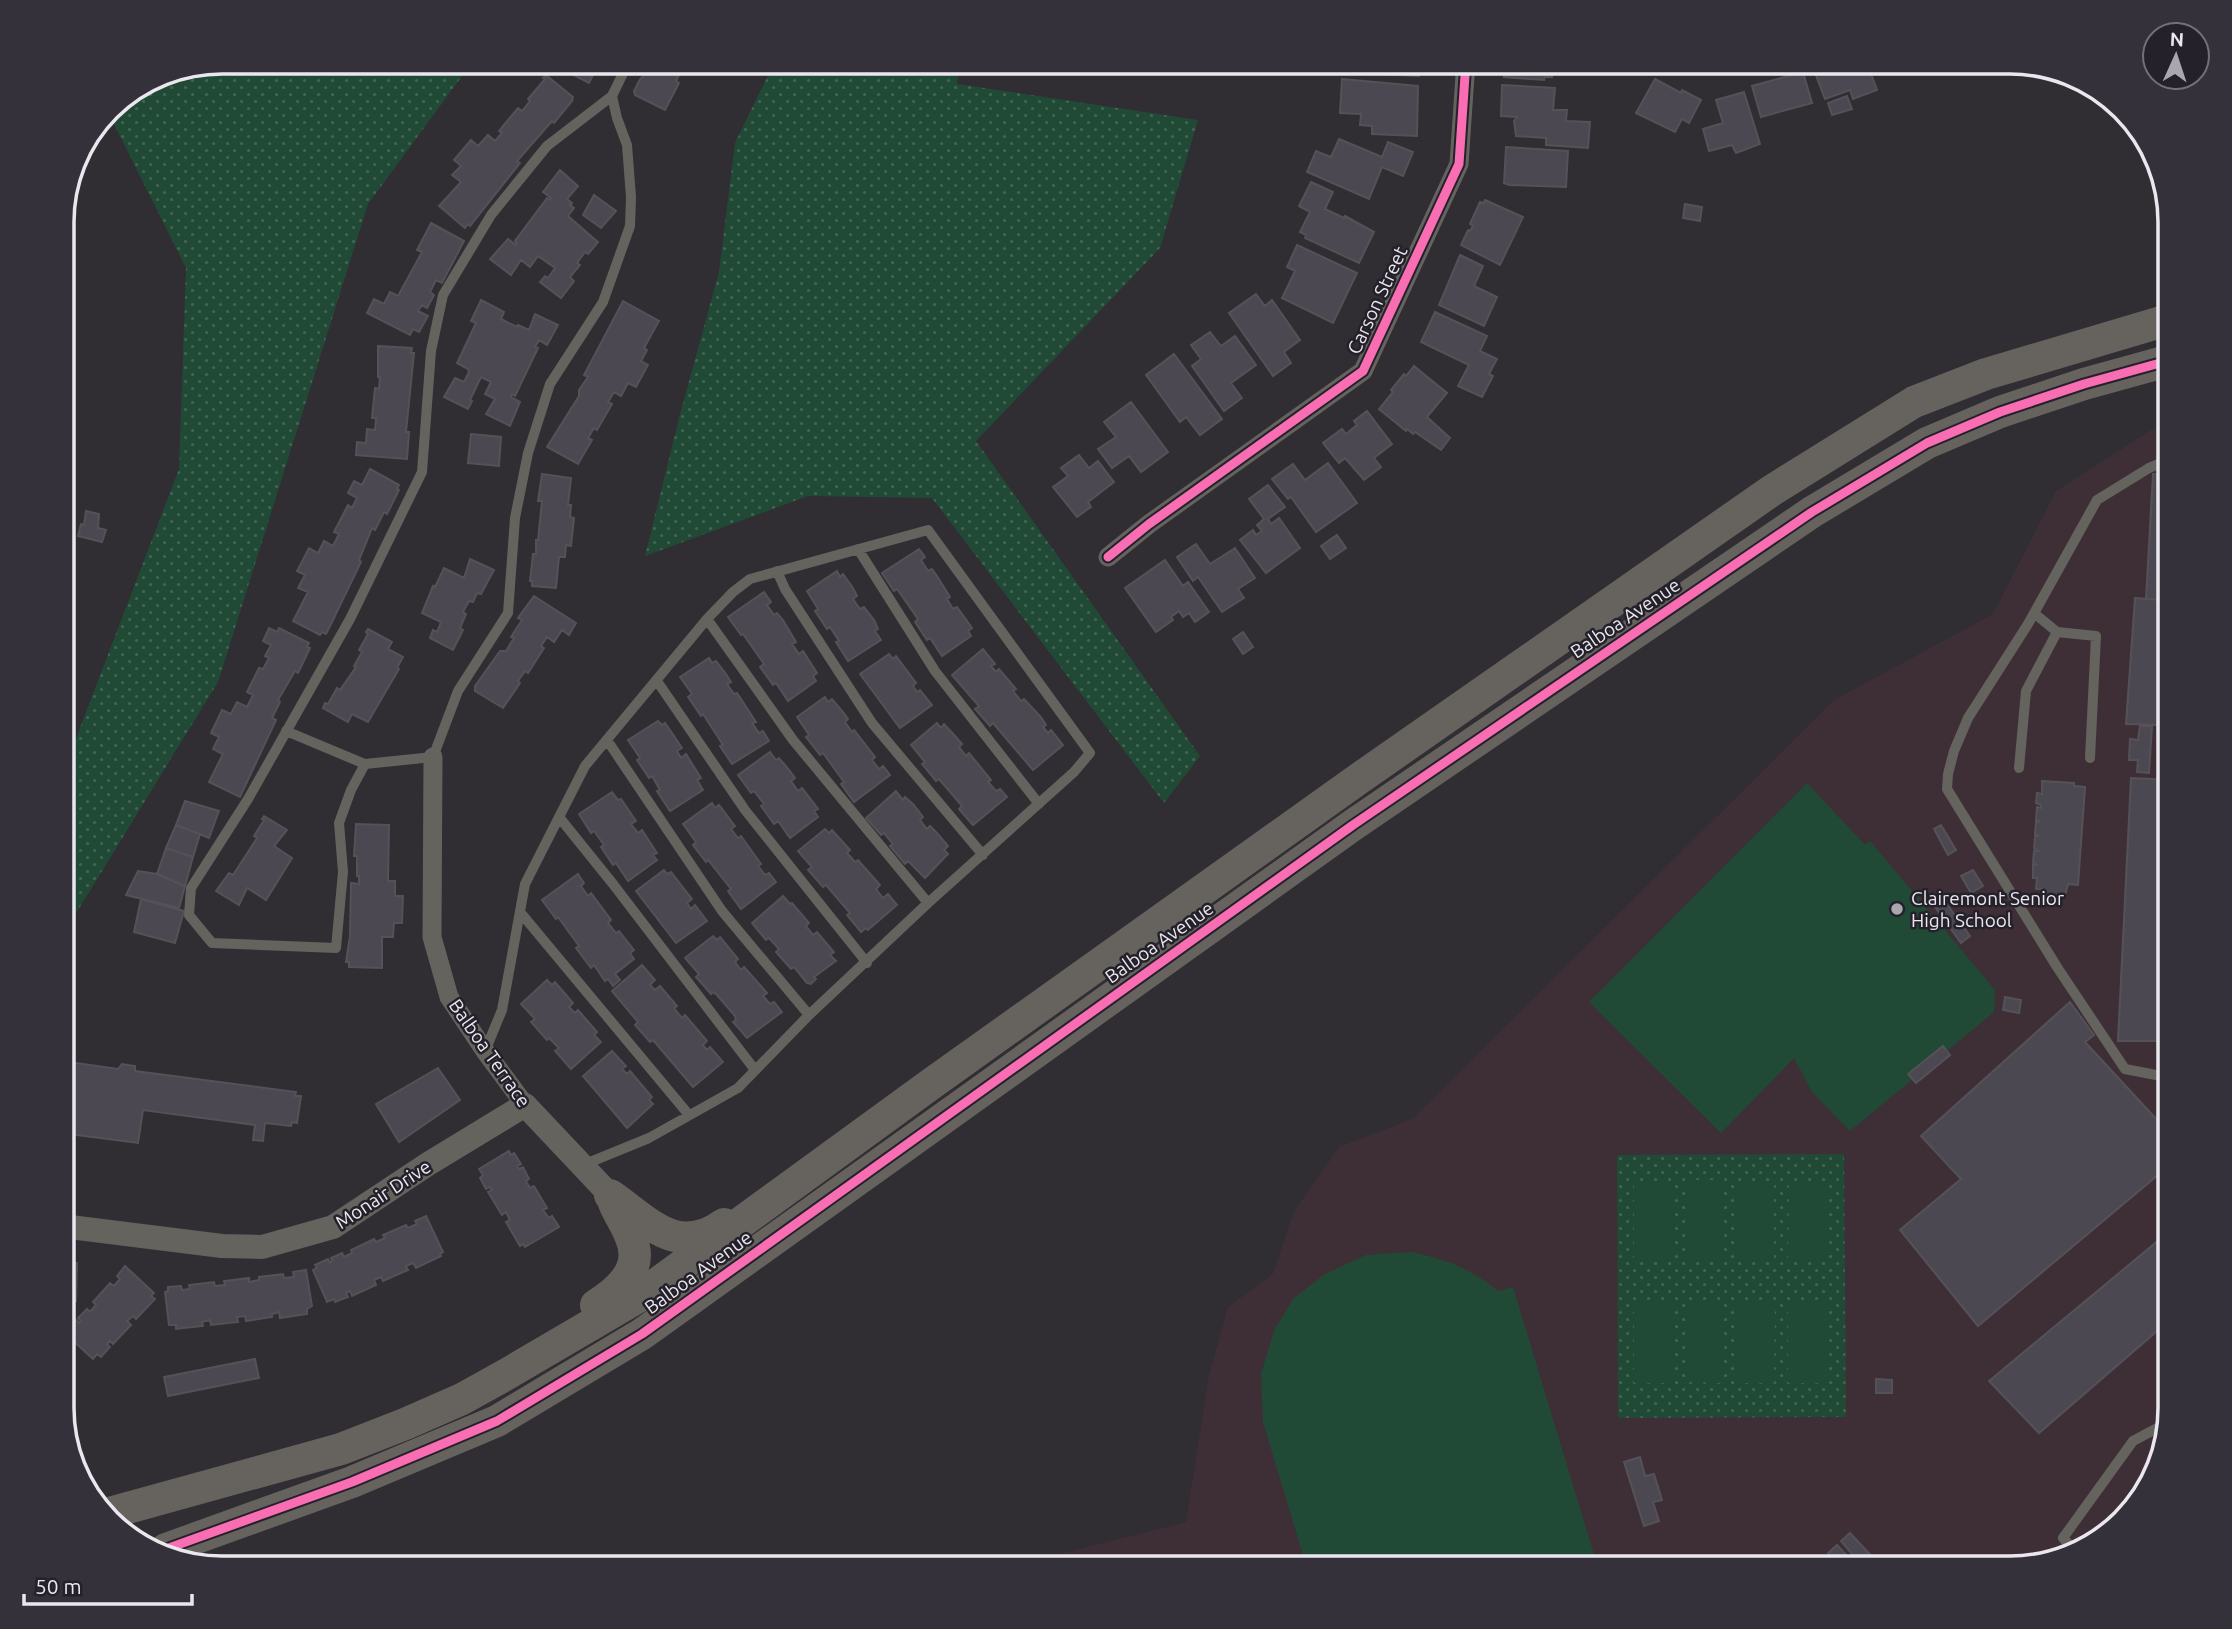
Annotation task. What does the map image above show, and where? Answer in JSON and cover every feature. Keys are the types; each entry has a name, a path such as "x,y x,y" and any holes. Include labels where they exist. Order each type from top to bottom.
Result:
{"main road":[{"name":"Balboa Avenue","path":"116,1511 341,1449 462,1399 507,1374 640,1296 1346,788 1771,491 1914,402 1999,370 2158,323"},
{"name":"Balboa Avenue","path":"172,1547 352,1482 497,1421 642,1334 1353,825 1812,512 1927,443 1976,422 2084,384 2158,364"},
{"path":"610,1195 666,1235 697,1236 719,1227 786,1180 823,1163"},
{"path":"507,1374 548,1334 608,1298 628,1278 635,1249 610,1195"}],"street":[{"name":"Carson Street","path":"1108,556 1363,371 1458,164 1465,74"},
{"name":"Balboa Terrace","path":"433,757 432,937 449,997 525,1105 610,1195"},
{"name":"Monair Drive","path":"74,1228 222,1246 262,1247 333,1227 428,1164 525,1105"}],"lane":[{"path":"365,764 351,790 340,823 342,872 336,948 212,943 189,915 191,888 248,799 350,619 422,472 431,351 443,295 491,215 547,146 612,96 623,74"},
{"path":"286,731 365,764 433,757 458,691 508,613 516,518 528,453 550,384 603,302 630,226 627,145 612,96"},
{"path":"2156,1075 2125,1069 2057,967 1947,789 1954,751 1968,718 2034,613 2097,500 2158,464"},
{"path":"485,1051 502,1010 525,884 584,766 707,619 750,579 928,530 1090,753 1074,772 928,903 809,1015 738,1088 649,1138 583,1165"},
{"path":"858,549 935,671 1039,804"},
{"path":"777,571 785,589 872,723 983,855"},
{"path":"2034,613 2057,632 2096,636 2090,758"},
{"path":"707,619 793,740 928,903"},
{"path":"2019,768 2026,691 2057,632"},
{"path":"657,681 745,810 867,963"},
{"path":"607,740 722,911 809,1015"},
{"path":"559,817 755,1070"},
{"path":"520,912 689,1115"},
{"path":"2068,1543 2063,1538 2133,1441 2157,1428"}],"shaded area":[{"name":"Clairemont Senior High School","path":"2158,428 2158,1407 2156,1436 2151,1455 2139,1481 2122,1505 2093,1531 2076,1540 2039,1553 2010,1556 1051,1556 1186,1522 1209,1375 1228,1307 1273,1274 1294,1211 1339,1147 1412,1119 1834,700 1993,614 2056,491"}],"green space":[{"path":"212,74 463,74 368,204 218,682 74,917 74,744 179,469 186,268 113,121 139,98 183,79"},
{"path":"769,74 958,74 957,84 1198,120 1160,248 976,441 1200,756 1164,803 932,498 808,496 645,556 719,272 735,143"},
{"path":"1807,783 1865,845 1870,841 1995,990 1994,1012 1850,1131 1812,1092 1794,1058 1721,1133 1589,1002"},
{"path":"1844,1154 1846,1417 1618,1418 1617,1155"},
{"path":"1686,1180 1723,1180 1723,1260 1686,1260"},
{"path":"1634,1181 1671,1181 1671,1261 1634,1260"},
{"path":"1738,1181 1774,1181 1774,1261 1737,1261"},
{"path":"1789,1181 1825,1181 1825,1260 1788,1260"},
{"path":"1412,1252 1458,1266 1498,1291 1513,1287 1594,1556 1303,1556 1263,1422 1261,1374 1274,1331 1293,1299 1325,1274 1366,1255"},
{"path":"1634,1303 1671,1304 1671,1383 1634,1383"},
{"path":"1686,1303 1723,1303 1722,1383 1686,1382"},
{"path":"1788,1303 1825,1303 1825,1383 1788,1383"},
{"path":"1738,1304 1775,1304 1774,1383 1737,1383"}],"building":[{"path":"571,74 594,74 589,83"},
{"path":"644,74 680,74 676,81 679,83 665,110 635,95"},
{"path":"1377,74 1419,74 1419,76"},
{"path":"1504,74 1552,74 1552,77 1545,77 1544,80 1504,77"},
{"path":"1804,74 1812,103 1761,117 1752,86"},
{"path":"1816,74 1871,74 1877,90 1853,99 1850,90 1825,99"},
{"path":"546,75 573,97 572,101 517,161 520,163 470,226 468,224 465,228 439,206 461,182 452,175 461,166 454,160 471,140 478,146 488,135 495,141 502,133 499,131 518,108 522,111 530,101 528,99"},
{"path":"1342,79 1418,86 1417,136 1372,134 1372,126 1360,125 1361,114 1340,113"},
{"path":"1655,79 1701,100 1689,123 1682,119 1675,132 1636,113"},
{"path":"1502,85 1555,88 1553,110 1567,110 1566,121 1590,122 1588,148 1546,145 1546,138 1516,136 1514,121 1517,117 1501,116"},
{"path":"1744,92 1760,144 1736,153 1732,145 1709,151 1703,129 1723,123 1716,100"},
{"path":"1847,96 1852,109 1832,115 1828,103"},
{"path":"1339,139 1382,157 1388,142 1413,152 1403,176 1382,167 1369,199 1307,172 1316,151 1331,157"},
{"path":"1506,147 1568,151 1566,187 1504,183"},
{"path":"560,170 578,186 567,199 574,208 568,216 598,242 588,254 585,252 577,263 580,265 570,277 574,281 561,298 540,282 545,276 548,278 555,268 538,256 530,267 521,260 511,275 490,259 508,239 516,245 515,241 547,198 550,200 543,192"},
{"path":"1311,182 1333,192 1325,209 1344,218 1345,216 1374,232 1359,263 1305,238 1306,235 1300,232 1310,212 1299,206"},
{"path":"594,195 616,211 601,228 583,215"},
{"path":"1485,200 1523,217 1500,265 1461,245 1473,226 1470,224 1480,202 1484,203"},
{"path":"1685,204 1702,207 1700,221 1683,218"},
{"path":"431,223 464,241 442,283 436,280 430,292 434,295 427,308 422,305 418,311 428,316 419,332 413,329 410,335 367,313 374,299 384,304 390,292 398,296 422,252 417,250"},
{"path":"1297,245 1357,273 1333,323 1282,298 1295,271 1287,267"},
{"path":"1460,255 1483,266 1474,286 1497,297 1484,326 1439,305"},
{"path":"1256,294 1265,306 1272,300 1300,340 1284,352 1291,363 1273,376 1229,313"},
{"path":"481,300 504,312 501,319 517,327 518,325 529,330 535,314 558,325 547,345 539,340 535,347 538,348 515,396 512,394 511,397 520,402 510,426 486,414 495,399 485,394 491,382 481,377 468,409 444,397 455,378 464,382 469,372 457,363 476,323 471,321"},
{"path":"623,301 659,321 644,348 647,350 641,361 648,365 636,387 628,383 621,396 614,392 608,402 612,404 597,430 594,428 588,438 592,440 578,464 547,447 579,396 579,390 588,377 584,375"},
{"path":"1435,312 1487,336 1480,351 1497,359 1489,374 1493,376 1482,397 1458,386 1469,365 1421,342"},
{"path":"1210,332 1221,346 1235,336 1256,365 1231,383 1242,398 1224,411 1192,366 1201,359 1191,345"},
{"path":"378,346 412,348 411,353 414,353 406,432 409,432 407,459 356,455 357,442 366,443 367,429 375,430 376,418 372,418 375,388 379,389 380,377"},
{"path":"1174,354 1222,419 1200,435 1186,417 1180,422 1146,375"},
{"path":"1414,366 1447,393 1427,417 1450,438 1441,450 1415,432 1413,434 1407,429 1406,431 1379,409 1404,374 1406,376"},
{"path":"1131,402 1168,452 1141,472 1129,456 1112,468 1098,449 1116,437 1104,422"},
{"path":"1367,411 1392,444 1374,458 1381,467 1364,480 1345,458 1339,463 1323,443 1342,429 1346,434 1357,425 1354,421"},
{"path":"471,434 501,437 499,466 468,463"},
{"path":"1079,455 1089,468 1098,461 1114,482 1088,502 1091,507 1077,517 1053,487 1068,476 1061,468"},
{"path":"1328,463 1357,503 1316,532 1291,497 1288,499 1272,479 1293,464 1305,480"},
{"path":"370,469 399,485 399,490 387,514 384,512 375,530 372,528 359,560 361,562 331,624 326,634 322,632 320,635 293,621 308,592 298,588 305,575 297,571 309,548 318,553 324,541 333,546 339,534 334,532 348,505 352,508 357,498 348,493 354,481 362,485"},
{"path":"542,474 571,478 568,505 571,505 570,517 574,518 571,546 566,545 565,557 559,557 556,588 532,586 530,581 533,554 536,554 538,540 542,501 538,501"},
{"path":"2153,474 2158,475 2158,599 2146,599"},
{"path":"1268,485 1285,507 1268,519 1271,524 1279,518 1300,548 1266,573 1240,540 1253,530 1256,535 1262,531 1257,525 1264,519 1249,499"},
{"path":"86,511 99,514 98,528 106,530 102,542 78,536 81,524 84,525"},
{"path":"1337,535 1346,548 1330,559 1321,546"},
{"path":"1196,544 1210,564 1235,548 1255,578 1238,589 1244,598 1222,612 1198,577 1193,581 1177,557"},
{"path":"919,549 925,557 921,560 928,571 932,569 937,576 950,597 947,599 953,609 957,607 972,628 968,631 971,636 942,656 930,638 927,640 915,622 918,619 897,589 894,591 882,573"},
{"path":"470,559 494,570 481,594 477,593 473,602 469,601 463,612 466,614 460,628 463,630 453,650 430,638 433,630 437,632 441,622 422,613 444,568 464,578"},
{"path":"1165,560 1183,586 1188,582 1209,612 1195,622 1189,613 1183,617 1179,611 1171,617 1173,620 1156,632 1125,588"},
{"path":"837,571 840,577 843,574 853,588 857,596 853,599 860,609 864,607 874,620 878,629 875,631 881,640 848,661 830,627 827,629 815,611 818,609 807,591"},
{"path":"764,592 771,602 767,605 774,615 777,613 783,620 796,642 792,644 799,654 803,651 817,673 813,676 816,681 788,701 776,683 773,685 760,667 764,664 728,617"},
{"path":"534,596 576,623 569,635 562,630 554,642 547,637 541,646 544,648 528,673 525,671 518,681 520,683 503,708 475,691 475,686 500,651 506,651 522,620 518,618"},
{"path":"2135,598 2158,600 2158,725 2126,724"},
{"path":"269,628 277,632 279,628 309,643 307,647 310,648 298,673 295,671 278,700 280,702 272,718 276,720 240,797 209,782 223,754 213,749 219,737 211,733 222,710 231,714 237,702 247,707 253,695 247,692 259,668 263,669 269,658 265,656 271,645 263,641"},
{"path":"368,629 392,642 388,649 403,657 397,668 399,669 368,722 352,714 348,722 323,708 356,667 354,666 362,652 359,650"},
{"path":"1243,632 1253,647 1243,654 1233,639"},
{"path":"983,649 995,664 991,666 996,672 999,669 1016,689 1013,691 1021,701 1024,699 1041,717 1046,725 1043,727 1048,733 1051,730 1063,745 1033,770 993,723 990,726 975,709 979,706 952,675"},
{"path":"889,654 893,659 896,656 916,683 913,686 917,692 920,690 932,705 900,728 860,674"},
{"path":"709,658 712,663 716,661 726,674 731,682 727,684 734,694 737,693 756,722 752,723 759,733 763,731 769,741 732,764 703,714 701,716 688,697 692,694 680,677"},
{"path":"825,697 828,702 832,699 843,712 848,719 845,722 875,757 872,760 879,769 883,766 890,775 854,802 841,784 844,782 823,753 820,755 806,737 809,735 797,717"},
{"path":"658,721 662,725 665,723 682,748 677,751 681,758 686,754 701,778 697,780 703,790 670,811 657,791 660,790 652,776 649,778 637,760 640,758 628,740"},
{"path":"937,723 941,728 944,724 962,744 959,747 966,756 969,753 991,780 988,782 996,791 1000,789 1007,797 973,825 959,809 962,806 922,764 925,762 911,745"},
{"path":"2140,726 2152,726 2149,773 2137,772 2138,760 2129,760 2130,739 2138,740"},
{"path":"770,752 790,771 795,778 791,781 798,791 802,788 818,809 814,811 818,817 790,838 778,821 774,824 761,806 764,804 754,791 751,793 738,775"},
{"path":"2131,778 2158,779 2158,1041 2118,1041"},
{"path":"2042,781 2074,783 2074,786 2085,787 2078,885 2068,884 2065,896 2054,896 2054,902 2042,901 2043,889 2036,889 2037,878 2033,878 2033,865 2037,865 2033,863 2034,851 2038,851 2034,848 2035,836 2039,836 2035,834 2036,822 2040,822 2036,820 2037,807 2041,808 2041,805 2036,803 2037,793 2042,794"},
{"path":"896,791 903,800 905,797 913,804 923,817 920,820 927,829 930,826 948,846 944,850 948,854 925,878 908,861 905,864 890,846 893,844 884,833 881,835 866,818"},
{"path":"612,792 618,800 621,799 636,821 631,824 638,833 642,830 657,853 653,855 657,860 628,881 616,863 613,865 601,847 604,845 594,831 591,833 579,814"},
{"path":"185,801 219,811 209,838 176,825"},
{"path":"712,803 715,808 719,805 735,826 731,829 738,838 741,836 761,864 758,866 776,882 741,909 728,891 731,889 693,845 696,842 683,824"},
{"path":"264,816 287,830 274,846 292,858 266,900 247,888 239,905 216,891 229,873 233,875 257,838 254,836"},
{"path":"356,824 389,825 388,881 395,881 395,896 403,896 402,923 394,923 393,937 382,937 382,968 349,967 349,962 346,962 350,936 351,883 359,884 357,856 354,856"},
{"path":"176,825 200,834 193,857 166,848"},
{"path":"1941,825 1956,850 1948,855 1934,829"},
{"path":"825,829 829,833 832,830 850,850 847,853 855,862 858,860 880,885 876,889 883,898 888,894 897,905 868,930 866,928 861,932 847,915 850,913 826,885 823,887 808,870 812,867 798,851"},
{"path":"166,848 193,857 185,886 157,874"},
{"path":"664,870 667,874 671,872 692,899 687,903 691,909 695,905 707,921 676,943 636,891"},
{"path":"1973,870 1983,886 1971,893 1961,876"},
{"path":"138,871 157,874 185,886 179,908 126,895"},
{"path":"578,874 584,883 581,886 588,896 591,893 611,920 608,923 616,933 619,931 634,950 630,953 634,959 615,974 620,980 613,986 608,979 605,981 594,965 591,968 576,948 579,946 542,900"},
{"path":"783,896 809,923 806,926 813,935 817,932 834,952 830,955 836,961 814,977 816,979 811,984 807,983 794,967 791,969 776,952 779,949 769,938 766,940 752,923"},
{"path":"141,899 184,911 175,943 134,932"},
{"path":"1944,900 1970,936 1961,943 1935,907"},
{"path":"713,936 717,940 720,937 738,959 735,962 741,970 744,967 767,993 763,996 770,1004 774,1002 782,1012 747,1038 733,1022 736,1020 735,1016 717,995 713,992 711,994 696,977 699,974 685,958"},
{"path":"642,965 655,980 650,985 655,990 660,986 677,1006 674,1008 682,1018 685,1015 707,1041 703,1045 707,1050 710,1047 723,1062 693,1087 653,1040 650,1042 635,1025 638,1022 612,991"},
{"path":"547,980 552,985 555,982 573,1003 569,1007 575,1013 578,1010 597,1032 594,1035 601,1042 571,1069 555,1051 559,1048 549,1038 547,1040 531,1022 535,1019 521,1004"},
{"path":"2005,997 2021,1000 2019,1013 2003,1010"},
{"path":"2070,1002 2094,1035 2085,1042 2158,1121 2158,1175 1978,1326 1900,1230 1961,1179 1921,1136"},
{"path":"1943,1046 1950,1055 1916,1083 1908,1074"},
{"path":"612,1051 626,1066 622,1069 627,1074 630,1071 652,1097 649,1100 653,1104 627,1128 583,1076"},
{"path":"74,1063 118,1069 122,1064 135,1066 135,1071 296,1092 295,1096 301,1096 297,1123 292,1122 291,1126 265,1123 263,1141 253,1140 255,1125 143,1110 138,1143 74,1135"},
{"path":"438,1068 460,1100 399,1142 376,1104"},
{"path":"509,1151 511,1155 514,1153 521,1164 517,1166 519,1169 523,1167 530,1188 534,1186 547,1208 543,1210 549,1218 552,1216 559,1227 525,1247 523,1244 520,1246 506,1222 510,1220 506,1212 502,1215 488,1192 492,1190 490,1187 486,1189 480,1178 483,1175 479,1169"},
{"path":"426,1216 443,1252 441,1256 416,1268 413,1263 406,1266 408,1270 383,1281 381,1277 374,1280 376,1285 352,1296 350,1291 346,1293 348,1297 327,1302 313,1270 317,1268 315,1265 328,1259 330,1263 331,1258 342,1253 344,1257 352,1253 351,1250 374,1239 376,1242 385,1238 383,1235 406,1225 408,1228 417,1224 415,1221"},
{"path":"2158,1241 2158,1330 2039,1433 1989,1381"},
{"path":"74,1263 77,1263 74,1301"},
{"path":"125,1266 154,1293 151,1296 155,1299 136,1319 133,1316 127,1321 131,1325 113,1344 110,1341 107,1344 110,1347 101,1357 97,1354 93,1359 74,1342 74,1322 81,1321 78,1318 87,1309 90,1312 96,1305 93,1302 110,1283 114,1286 120,1279 117,1276"},
{"path":"306,1270 312,1306 307,1309 307,1314 280,1318 279,1312 272,1314 272,1317 246,1321 245,1316 237,1317 238,1322 211,1325 210,1320 202,1322 203,1326 176,1329 176,1325 169,1325 165,1292 168,1287 181,1286 182,1290 190,1289 189,1285 214,1282 215,1286 225,1285 224,1281 249,1278 249,1282 259,1280 259,1277 283,1274 284,1278 294,1277 293,1272"},
{"path":"255,1359 259,1378 168,1396 164,1377"},
{"path":"1876,1379 1892,1380 1892,1393 1876,1393"},
{"path":"1640,1457 1645,1476 1654,1474 1662,1500 1653,1502 1659,1521 1644,1526 1624,1462"},
{"path":"1850,1533 1871,1556 1854,1556 1841,1541"},
{"path":"1837,1545 1847,1556 1831,1556 1828,1553"}],"cycle path":[{"path":"1108,557 1149,524 1363,371 1459,164 1465,74"},
{"path":"172,1547 352,1482 497,1421 642,1334 1353,825 1812,512 1927,443 2000,412 2084,384 2158,364"}],"place":[{"name":"Clairemont Senior High School","path":"1897,909"}]}
